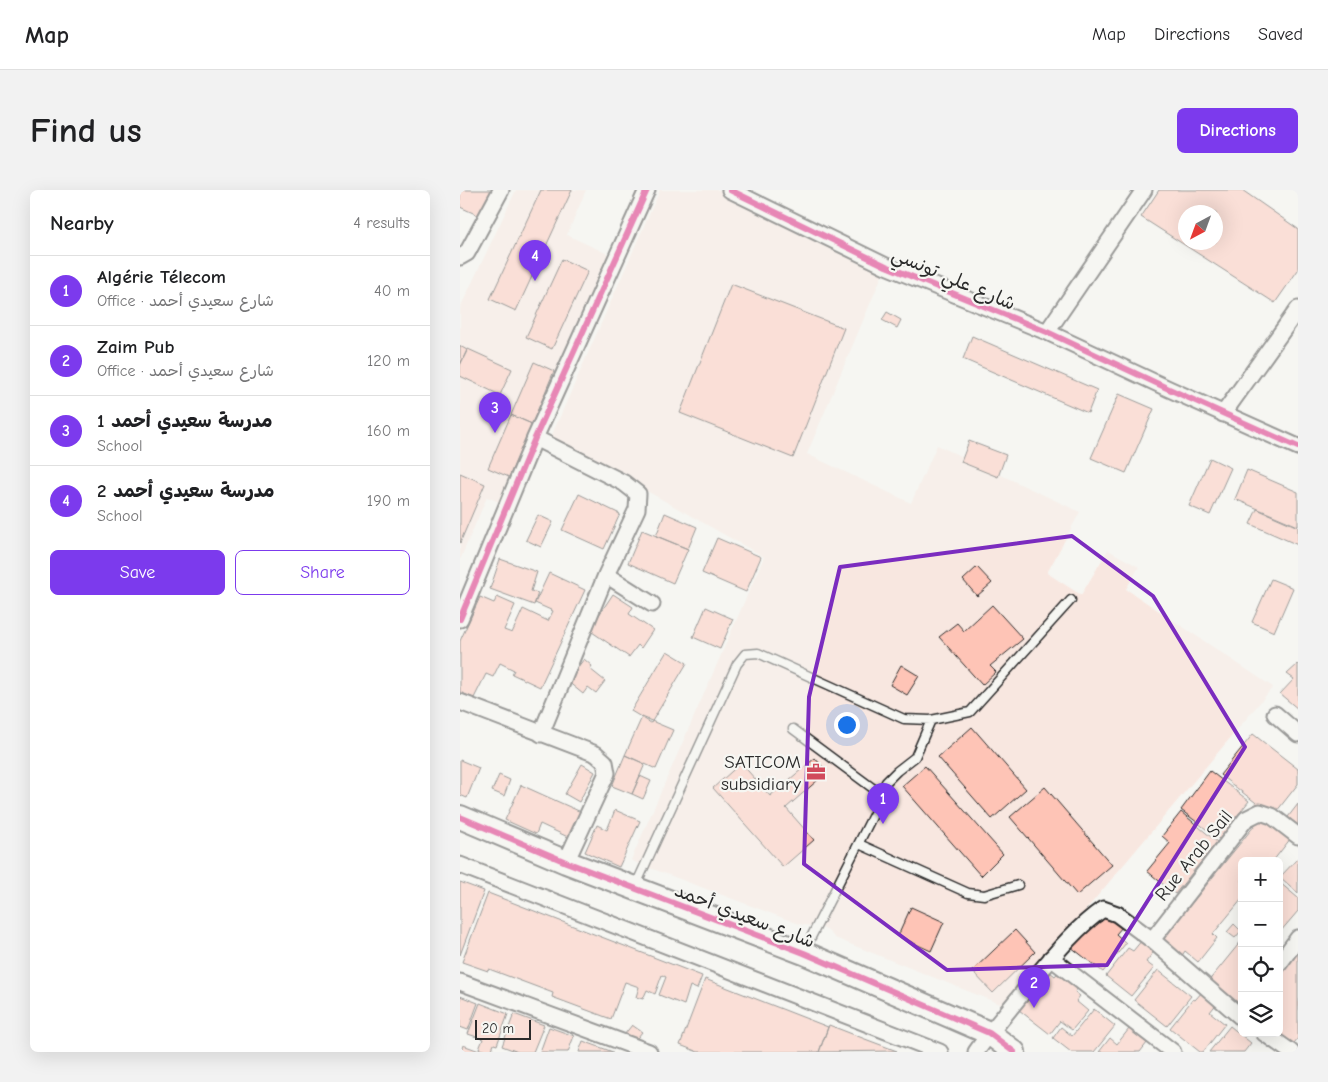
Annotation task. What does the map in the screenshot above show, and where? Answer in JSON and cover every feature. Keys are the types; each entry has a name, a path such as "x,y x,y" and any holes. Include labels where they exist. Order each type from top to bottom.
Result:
{"street":[{"path":"460,257 467,253 501,190"},
{"path":"460,619 535,438 647,190"},
{"name":"شارع علي تونسي","path":"730,190 886,266 1047,332 1298,447"},
{"path":"1047,332 1144,190"},
{"path":"1223,414 1298,309"},
{"path":"535,438 624,483 638,494 637,509 606,574 541,734"},
{"path":"606,574 652,604"},
{"path":"460,702 596,754 605,762 607,773 566,862"},
{"path":"1276,714 1298,734"},
{"name":"Rue Arab Sail","path":"1152,940 1246,819 1260,812 1272,816 1298,836"},
{"name":"شارع سعيدي أحمد","path":"460,817 634,889 804,953 989,1033 1014,1052"},
{"path":"460,864 940,1052"},
{"path":"976,1052 989,1033 1051,958 1093,916 1103,909 1118,914 1152,940 1238,1015"},
{"path":"1283,959 1298,938"},
{"path":"1051,958 1173,1052"},
{"path":"460,982 649,1052"},
{"path":"1270,1037 1291,1052"}],"lane":[{"path":"634,889 737,664 745,654 758,653 904,720 931,720 970,712 1071,600"},
{"path":"804,953 859,844 882,795 886,782 916,757 931,720"},
{"path":"793,729 882,795"},
{"path":"859,844 968,893 984,895 1018,885"}],"highlighted area":[{"path":"1072,536 1153,596 1245,747 1107,965 947,970 804,864 809,697 840,567"}],"shaded area":[{"path":"516,190 586,190 567,235 608,254 499,502 487,497 460,560 460,308"},
{"path":"660,190 748,190 886,266 807,454 911,503 937,445 1080,512 1047,573 1081,595 1108,550 1139,567 1126,589 1273,687 1005,1006 835,938 826,929 799,924 644,867 631,860 764,557 551,437"}],"building":[{"path":"460,190 494,190 482,217 460,207"},
{"path":"541,190 572,190 516,311 490,299"},
{"path":"1159,190 1242,190 1298,229 1298,270 1275,303 1192,250 1223,250 1223,205 1178,205 1178,241 1141,217"},
{"path":"562,259 588,271 552,349 526,337"},
{"path":"731,284 844,328 793,458 680,413"},
{"path":"887,312 901,320 897,328 882,320"},
{"path":"972,336 1097,390 1088,413 963,359"},
{"path":"460,346 467,350 460,365"},
{"path":"468,349 512,369 500,395 460,376 460,365"},
{"path":"534,362 554,371 532,424 511,415"},
{"path":"1119,394 1154,409 1126,473 1091,458"},
{"path":"511,415 532,424 509,477 488,468"},
{"path":"969,441 1006,455 998,477 961,462"},
{"path":"1210,458 1231,468 1210,515 1189,506"},
{"path":"1247,470 1298,492 1298,526 1235,499"},
{"path":"460,473 485,484 460,543"},
{"path":"579,494 620,514 604,549 562,530"},
{"path":"1257,509 1298,527 1298,545 1250,524"},
{"path":"665,513 697,527 688,549 656,536"},
{"path":"538,515 553,522 541,547 526,540"},
{"path":"642,530 688,549 673,583 628,563"},
{"path":"717,538 761,557 746,592 702,573"},
{"path":"500,559 537,572 531,591 538,593 534,605 490,589"},
{"path":"977,567 992,583 977,596 963,580"},
{"path":"549,573 585,590 540,687 512,674 514,670 500,663 493,677 486,674 474,698 460,692 460,641 480,597 494,603 497,597 515,605 504,630 512,633 523,609 548,621 553,611 535,603"},
{"path":"1271,579 1293,588 1274,632 1252,622"},
{"path":"613,594 633,607 629,614 653,630 641,648 638,645 629,657 589,630"},
{"path":"992,605 1023,639 990,666 996,672 982,685 939,637 957,623 964,631"},
{"path":"706,607 733,619 720,649 693,637"},
{"path":"667,651 687,663 651,723 631,711"},
{"path":"584,659 592,666 590,669 605,681 596,693 588,687 583,694 567,681"},
{"path":"1298,664 1298,709 1280,694 1294,679 1287,674"},
{"path":"901,665 919,676 907,695 890,685"},
{"path":"642,717 673,730 656,769 625,755"},
{"path":"972,727 1026,789 992,819 938,757"},
{"path":"1253,734 1298,769 1298,784 1273,816 1220,775"},
{"path":"625,755 645,764 632,794 612,786"},
{"path":"815,758 827,772 786,808 814,840 783,867 713,788 741,763 770,796"},
{"path":"460,760 479,768 467,798 460,795"},
{"path":"582,764 595,772 579,802 565,794"},
{"path":"925,766 1003,854 981,876 902,786"},
{"path":"1210,771 1249,801 1219,839 1181,810"},
{"path":"499,775 510,780 504,796 492,791"},
{"path":"640,776 651,781 643,799 632,794"},
{"path":"521,785 581,812 570,838 540,824 536,834 505,820"},
{"path":"1045,787 1112,865 1077,895 1010,817"},
{"path":"1298,804 1298,825 1288,817"},
{"path":"615,810 640,821 619,867 585,852 597,825 607,830"},
{"path":"1181,812 1217,842 1175,894 1147,871 1170,843 1162,836"},
{"path":"1263,815 1291,838 1276,857 1238,857 1238,904 1213,934 1217,938 1198,962 1185,951 1181,957 1161,941"},
{"path":"1298,858 1298,893 1283,880 1283,874"},
{"path":"460,882 484,891 460,955"},
{"path":"1283,885 1298,898 1298,911 1283,928"},
{"path":"488,893 702,976 697,989 690,986 684,1005 659,995 666,977 662,975 655,994 647,990 643,999 636,997 639,987 625,982 611,1019 552,997 553,993 489,969 488,971 462,962"},
{"path":"911,907 944,922 931,951 898,936"},
{"path":"1108,914 1123,926 1116,934 1126,943 1103,972 1071,947 1095,917 1101,922"},
{"path":"1234,924 1238,928 1238,934 1235,938 1227,932"},
{"path":"1015,930 1035,952 993,993 972,971"},
{"path":"1142,940 1155,950 1146,962 1154,968 1131,996 1106,976 1128,948 1133,951"},
{"path":"1238,945 1238,1008 1207,983"},
{"path":"1298,952 1298,1038 1291,1047 1277,1037 1283,1037 1283,973"},
{"path":"1061,969 1080,985 1075,992 1080,996 1076,1001 1088,1011 1072,1030 1060,1021 1050,1034 1019,1010 1050,972 1055,976"},
{"path":"1158,970 1191,996 1167,1026 1134,1000"},
{"path":"705,979 828,1027 819,1052 698,1052 680,1045"},
{"path":"1203,991 1218,1002 1210,1012 1225,1024 1203,1052 1200,1052 1170,1028 1193,999 1195,1000"},
{"path":"460,996 478,1003 468,1030 460,1027"},
{"path":"480,1003 508,1014 497,1045 494,1044 491,1052 479,1049 483,1039 468,1034"},
{"path":"1094,1009 1115,1026 1094,1052 1071,1052 1053,1038 1061,1027 1072,1036"},
{"path":"514,1014 544,1025 533,1052 518,1052 502,1046"},
{"path":"632,1025 642,1032 634,1042 624,1035"},
{"path":"829,1025 865,1039 897,1051 819,1052"},
{"path":"1230,1026 1238,1032 1238,1037 1244,1037 1251,1043 1244,1052 1209,1052"},
{"path":"549,1027 574,1036 568,1052 540,1052"},
{"path":"1129,1029 1147,1043 1140,1052 1099,1052 1110,1038 1117,1044"},
{"path":"583,1041 613,1052 579,1052"},
{"path":"463,1045 482,1052 461,1052"}],"cycle path":[{"path":"460,619 535,438 647,190"},
{"path":"730,190 886,266 1047,332 1298,447"},
{"path":"460,817 566,862 804,953 989,1033 1014,1052"}],"place":[{"name":"مدرسة سعيدي أحمد 2","path":"535,281"},
{"name":"مدرسة سعيدي أحمد 1","path":"495,433"},
{"name":"SATICOM subsidiary","path":"816,772"},
{"name":"Algérie Télecom","path":"883,824"},
{"name":"Zaim Pub","path":"1034,1008"}]}
